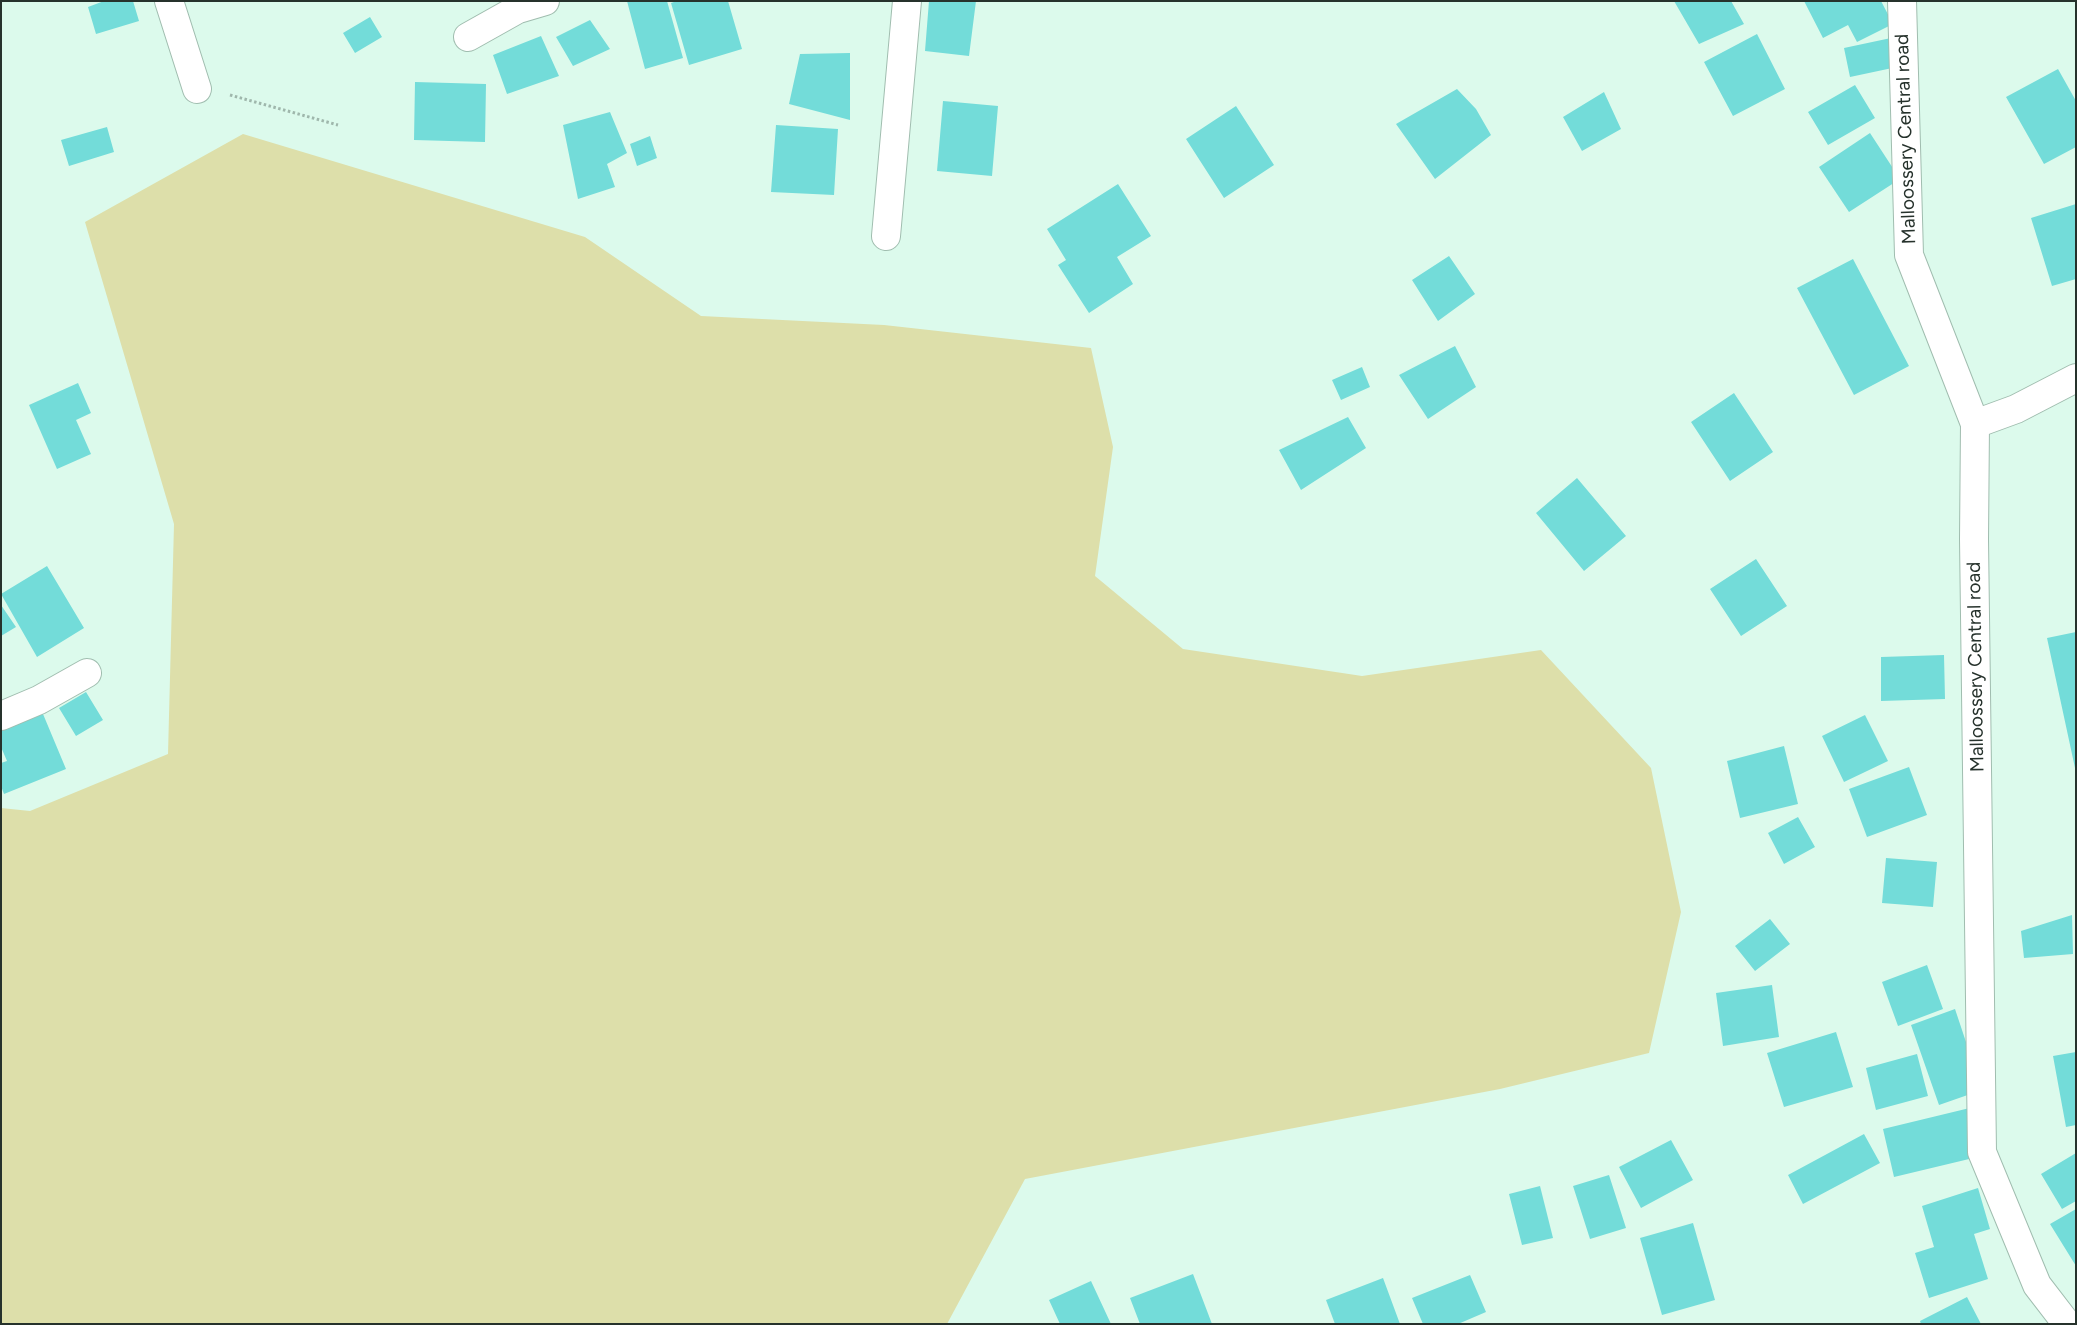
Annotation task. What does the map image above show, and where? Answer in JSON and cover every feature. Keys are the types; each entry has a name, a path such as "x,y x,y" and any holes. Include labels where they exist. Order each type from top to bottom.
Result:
{"street":[{"path":"170,1 197,89"},
{"path":"468,37 518,9 545,1"},
{"path":"886,236 907,1"},
{"name":"Malloossery Central road","path":"1902,1 1909,255 1975,424 1974,539 1982,1152 2036,1285 2067,1324"},
{"path":"1975,424 2016,408 2076,378"},
{"path":"1,716 39,700 88,673"}],"path":[{"path":"197,89 248,98 338,124"}],"green space":[{"path":"243,134 585,237 701,316 884,325 1091,348 1113,447 1095,576 1183,649 1362,676 1541,650 1651,768 1681,912 1649,1053 1500,1089 1025,1179 947,1324 1,1324 1,808 30,811 168,754 174,524 85,222"}],"building":[{"path":"104,1 133,1 139,21 96,34 88,7"},
{"path":"627,1 667,1 683,58 645,69"},
{"path":"677,1 728,1 742,49 689,65 671,3"},
{"path":"929,1 976,1 969,56 925,51"},
{"path":"1674,1 1731,1 1744,24 1699,44"},
{"path":"1804,1 1881,1 1893,24 1857,42 1848,25 1823,38"},
{"path":"370,17 382,37 355,53 343,33"},
{"path":"590,20 610,49 573,66 556,37"},
{"path":"1757,34 1785,89 1733,116 1704,62"},
{"path":"541,36 559,76 507,94 493,55"},
{"path":"1891,38 1897,67 1850,77 1844,48"},
{"path":"850,53 850,120 789,104 800,54"},
{"path":"2058,69 2076,101 2076,147 2044,164 2006,97"},
{"path":"415,82 486,84 485,142 414,140"},
{"path":"1855,85 1875,118 1828,145 1808,112"},
{"path":"1457,89 1476,109 1491,135 1435,179 1396,124"},
{"path":"1604,92 1621,129 1582,151 1563,117"},
{"path":"943,101 998,106 992,176 937,171"},
{"path":"1236,106 1274,165 1224,198 1186,139"},
{"path":"610,112 627,153 607,164 615,187 578,199 563,125"},
{"path":"776,125 838,129 834,195 771,192"},
{"path":"107,127 114,152 69,166 61,140"},
{"path":"1870,133 1900,179 1849,212 1819,167"},
{"path":"650,136 657,158 637,166 630,144"},
{"path":"1118,184 1151,236 1117,257 1133,284 1089,313 1058,265 1066,260 1047,229"},
{"path":"2076,204 2076,279 2052,286 2031,218"},
{"path":"1449,256 1475,294 1438,321 1412,280"},
{"path":"1853,259 1909,366 1854,395 1797,288"},
{"path":"1455,346 1476,387 1428,419 1399,375"},
{"path":"1362,367 1370,387 1341,400 1332,380"},
{"path":"78,383 91,413 76,420 91,454 57,469 29,405"},
{"path":"1734,393 1773,452 1730,481 1691,422"},
{"path":"1348,417 1366,448 1301,490 1279,450"},
{"path":"1577,478 1626,536 1584,571 1536,513"},
{"path":"1756,559 1787,606 1741,636 1710,589"},
{"path":"47,566 84,628 37,657 1,594"},
{"path":"1,605 16,627 1,636"},
{"path":"2076,632 2076,768 2075,768 2047,638"},
{"path":"1944,655 1945,699 1881,701 1881,657"},
{"path":"86,692 103,720 76,736 59,708"},
{"path":"43,714 66,769 4,794 1,786 1,763 7,761 1,747 1,731"},
{"path":"1865,715 1888,761 1844,782 1822,736"},
{"path":"1784,746 1798,804 1740,818 1727,761"},
{"path":"1909,767 1927,815 1867,837 1849,789"},
{"path":"1798,817 1815,847 1784,864 1768,833"},
{"path":"1886,858 1937,862 1933,907 1882,903"},
{"path":"2072,915 2073,954 2024,958 2021,931"},
{"path":"1770,919 1790,944 1755,971 1735,946"},
{"path":"1927,965 1943,1009 1898,1026 1882,982"},
{"path":"1772,985 1779,1037 1723,1046 1716,993"},
{"path":"1955,1009 1982,1090 1939,1105 1911,1025"},
{"path":"1836,1032 1853,1087 1784,1107 1767,1053"},
{"path":"2076,1052 2076,1125 2066,1127 2053,1056"},
{"path":"1917,1054 1928,1096 1876,1110 1866,1068"},
{"path":"1978,1106 1990,1154 1894,1177 1883,1129"},
{"path":"1864,1134 1880,1163 1803,1204 1788,1175"},
{"path":"1671,1140 1693,1180 1641,1208 1619,1167"},
{"path":"2076,1153 2076,1201 2062,1209 2041,1174"},
{"path":"1609,1175 1626,1228 1590,1239 1573,1186"},
{"path":"1540,1186 1553,1238 1522,1245 1509,1194"},
{"path":"1978,1188 1990,1229 1974,1234 1988,1279 1929,1298 1915,1253 1934,1247 1922,1206"},
{"path":"2076,1209 2076,1266 2050,1224"},
{"path":"1693,1223 1715,1300 1662,1315 1640,1238"},
{"path":"1193,1274 1212,1324 1140,1324 1130,1298"},
{"path":"1470,1275 1486,1312 1458,1324 1423,1324 1412,1298"},
{"path":"1383,1278 1400,1324 1335,1324 1326,1300"},
{"path":"1091,1281 1111,1324 1060,1324 1049,1300"},
{"path":"1967,1297 1981,1324 1921,1324 1920,1321"}]}
